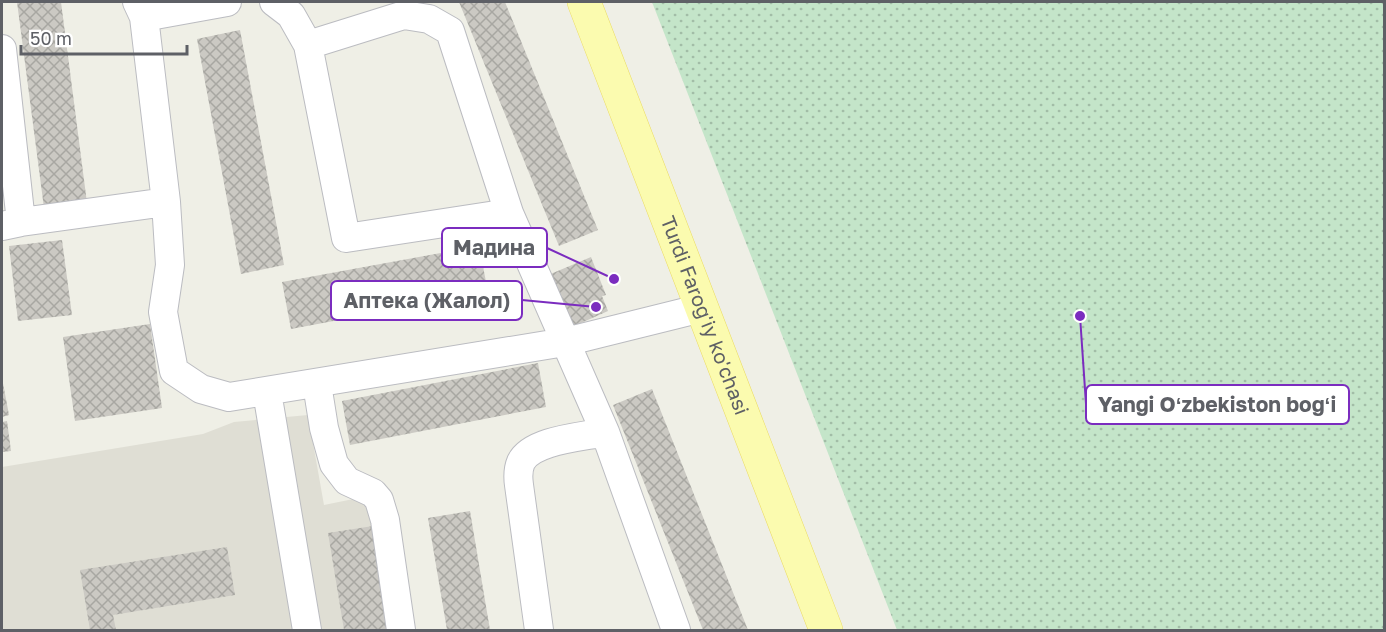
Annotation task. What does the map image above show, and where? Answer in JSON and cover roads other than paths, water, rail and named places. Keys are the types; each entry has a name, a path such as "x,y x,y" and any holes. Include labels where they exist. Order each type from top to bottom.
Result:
{"main road":[{"name":"Turdi Farog'iy ko'chasi","path":"584,2 825,630"}],"lane":[{"path":"227,2 141,9 166,202 170,265 164,312 174,371 201,389 229,397 317,384 565,342 702,308"},
{"path":"274,2 291,15 308,45 346,238 509,213"},
{"path":"308,45 404,15 429,20 450,31 509,213 605,432 676,630"},
{"path":"2,49 11,224 166,202"},
{"path":"317,384 324,428 334,464 347,481 373,493 379,500 385,520 401,630"},
{"path":"267,392 307,630"},
{"path":"539,630 519,485 518,472 522,460 537,446 605,432"}],"place":[{"name":"Мадина","path":"614,279"},
{"name":"Аптека (Жалол)","path":"596,307"},
{"name":"Yangi Oʻzbekiston bogʻi","path":"1080,316"}]}
